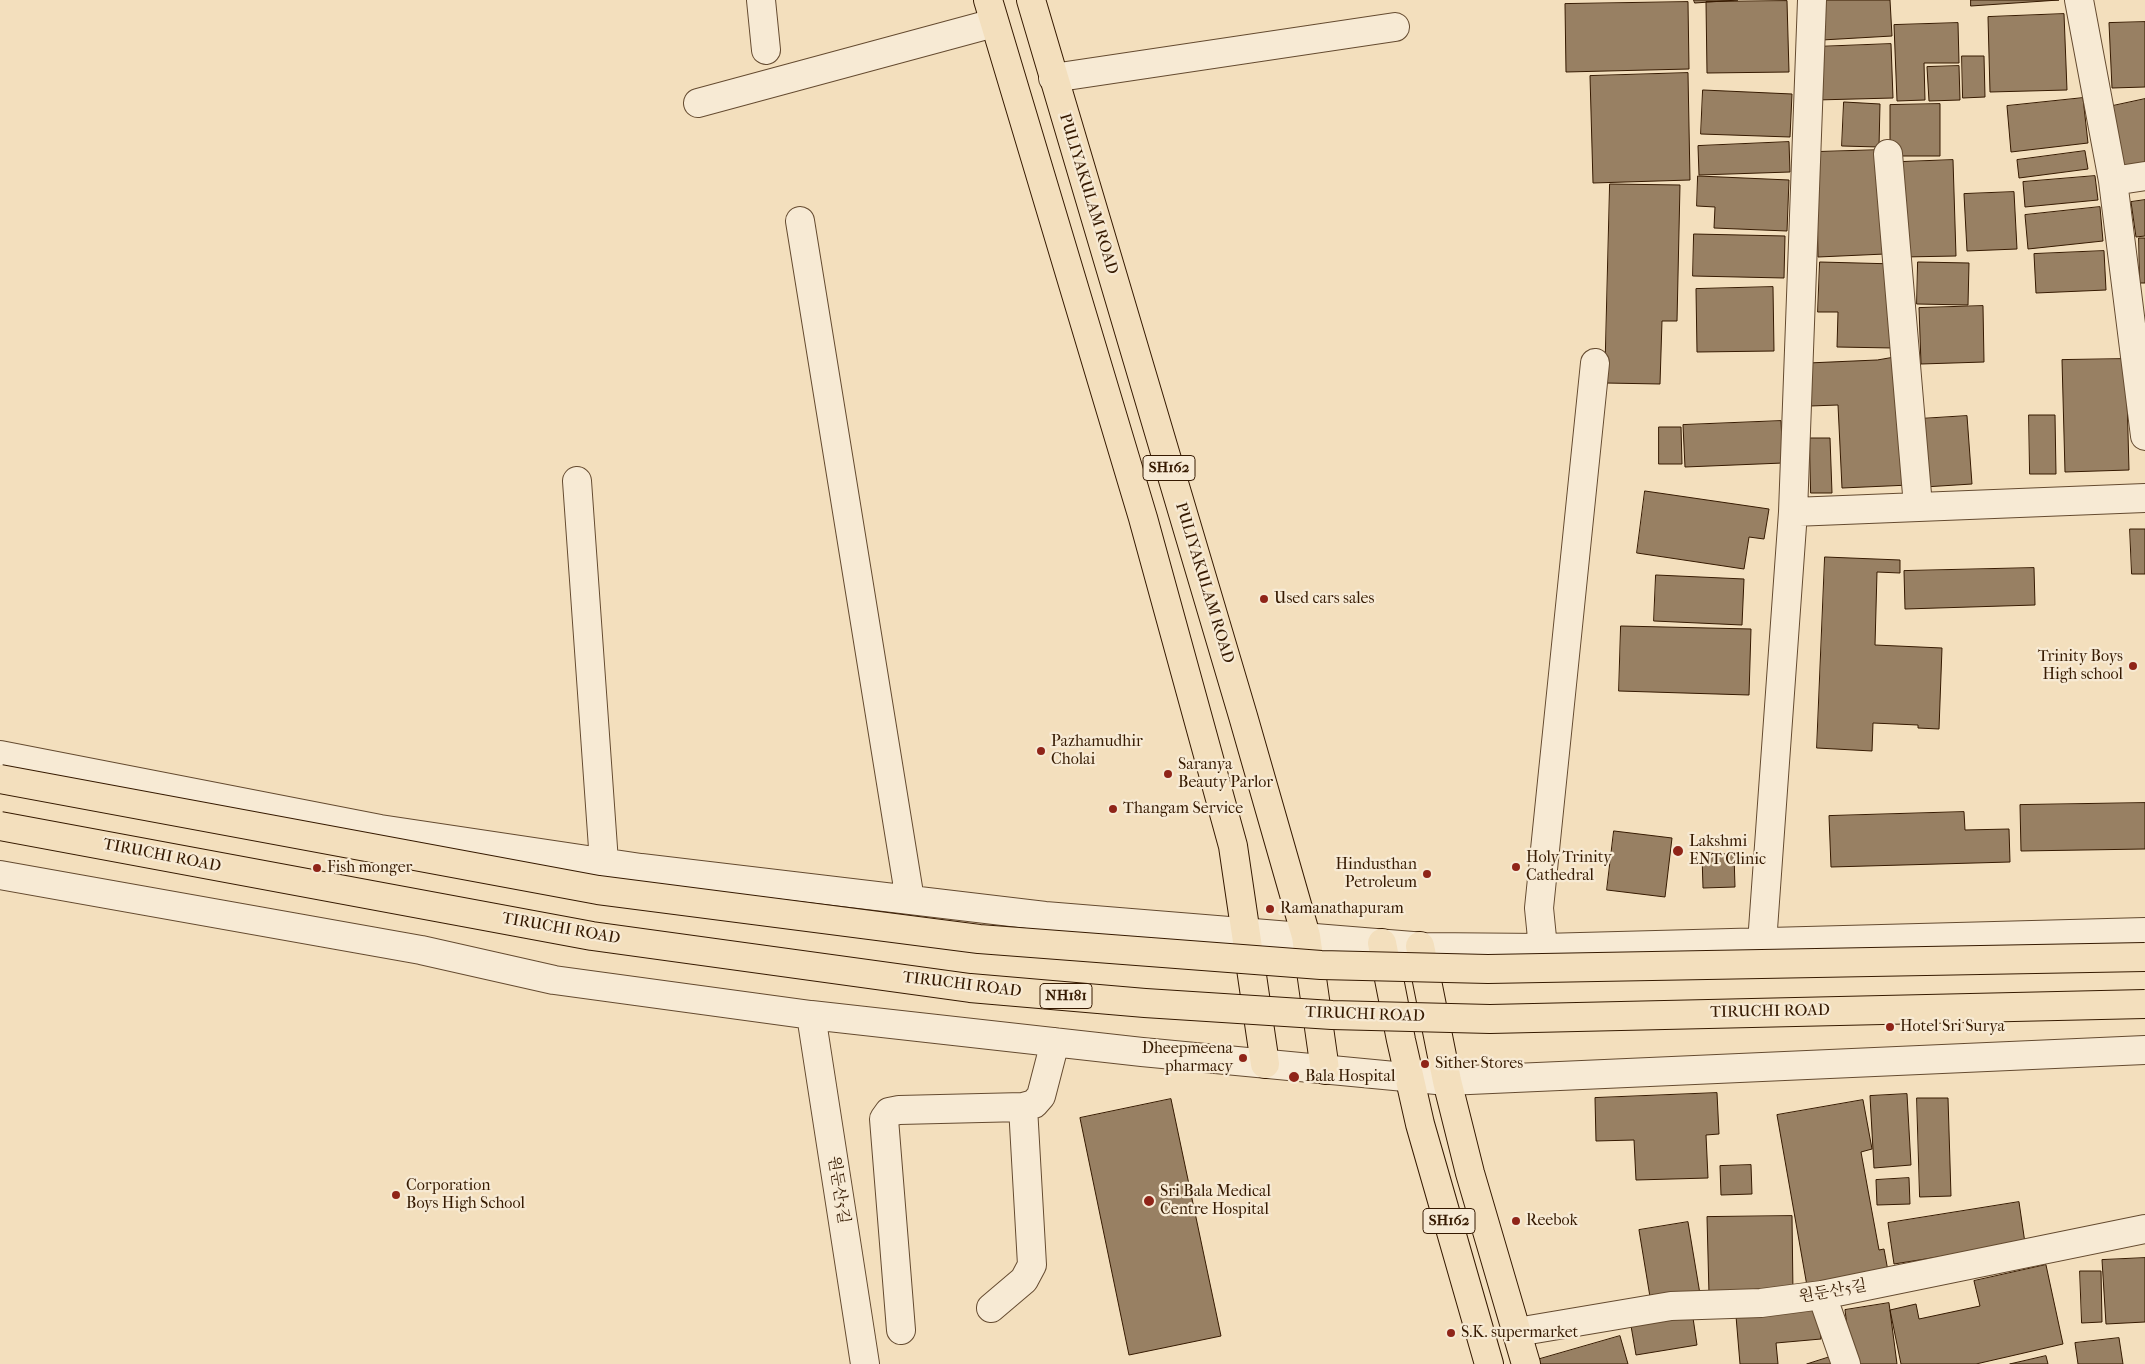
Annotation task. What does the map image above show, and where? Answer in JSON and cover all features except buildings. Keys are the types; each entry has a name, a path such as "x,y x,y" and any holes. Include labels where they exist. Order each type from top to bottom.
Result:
{"main road":[{"name":"PULIYAKULAM ROAD","path":"1031,0 1243,716 1306,936 1325,1070"},
{"name":"SH162","path":"991,12 1146,527 1233,846 1244,931"},
{"path":"0,779 598,890 979,939 1320,965 1488,969 2145,957"},
{"name":"TIRUCHI ROAD","path":"0,826 592,936 970,988 1135,1002 1332,1015 1490,1019 2145,1004"},
{"path":"1244,931 1265,1064"},
{"path":"1382,943 1409,1078"},
{"path":"1420,946 1447,1081"},
{"name":"SH162","path":"1409,1078 1489,1364"},
{"name":"SH162","path":"1447,1081 1470,1173 1526,1364"}],"street":[{"path":"761,0 766,50"},
{"path":"1762,943 1793,512 1812,0"},
{"path":"2080,0 2113,180 2145,436"},
{"path":"698,103 991,12"},
{"path":"1054,78 1395,27"},
{"path":"1888,154 1918,506"},
{"path":"2113,180 2145,176"},
{"path":"800,221 910,900"},
{"path":"1543,948 1539,908 1595,363"},
{"path":"577,481 604,862"},
{"path":"1793,512 2145,498"},
{"path":"0,755 380,829 604,862 1045,916 1420,946 1543,948 2145,932"},
{"path":"0,875 421,950 554,980 811,1015 1409,1078 1447,1081 2145,1050"},
{"name":"원둔산5길","path":"811,1015 865,1364"},
{"path":"901,1330 884,1119 889,1112 899,1110 1023,1107 1034,1104 1041,1096 1055,1042"},
{"path":"991,1308 1024,1280 1032,1265 1023,1107"},
{"name":"원둔산5길","path":"1518,1332 1671,1306 1761,1302 1822,1296 2145,1229"},
{"path":"1822,1296 1846,1364"}],"place":[{"name":"Used cars sales","path":"1264,599"},
{"name":"Trinity Boys High school","path":"2133,666"},
{"name":"Pazhamudhir Cholai","path":"1041,751"},
{"name":"Saranya Beauty Parlor","path":"1168,774"},
{"name":"Thangam Service","path":"1113,809"},
{"name":"Lakshmi ENT Clinic","path":"1678,851"},
{"name":"Holy Trinity Cathedral","path":"1516,867"},
{"name":"Fish monger","path":"317,868"},
{"name":"Hindusthan Petroleum","path":"1427,874"},
{"name":"Ramanathapuram","path":"1270,909"},
{"name":"Hotel Sri Surya","path":"1890,1027"},
{"name":"Dheepmeena pharmacy","path":"1243,1058"},
{"name":"Sither Stores","path":"1425,1064"},
{"name":"Bala Hospital","path":"1294,1077"},
{"name":"Corporation Boys High School","path":"396,1195"},
{"name":"Sri Bala Medical Centre Hospital","path":"1149,1201"},
{"name":"Reebok","path":"1516,1221"},
{"name":"S.K. supermarket","path":"1451,1333"}]}
